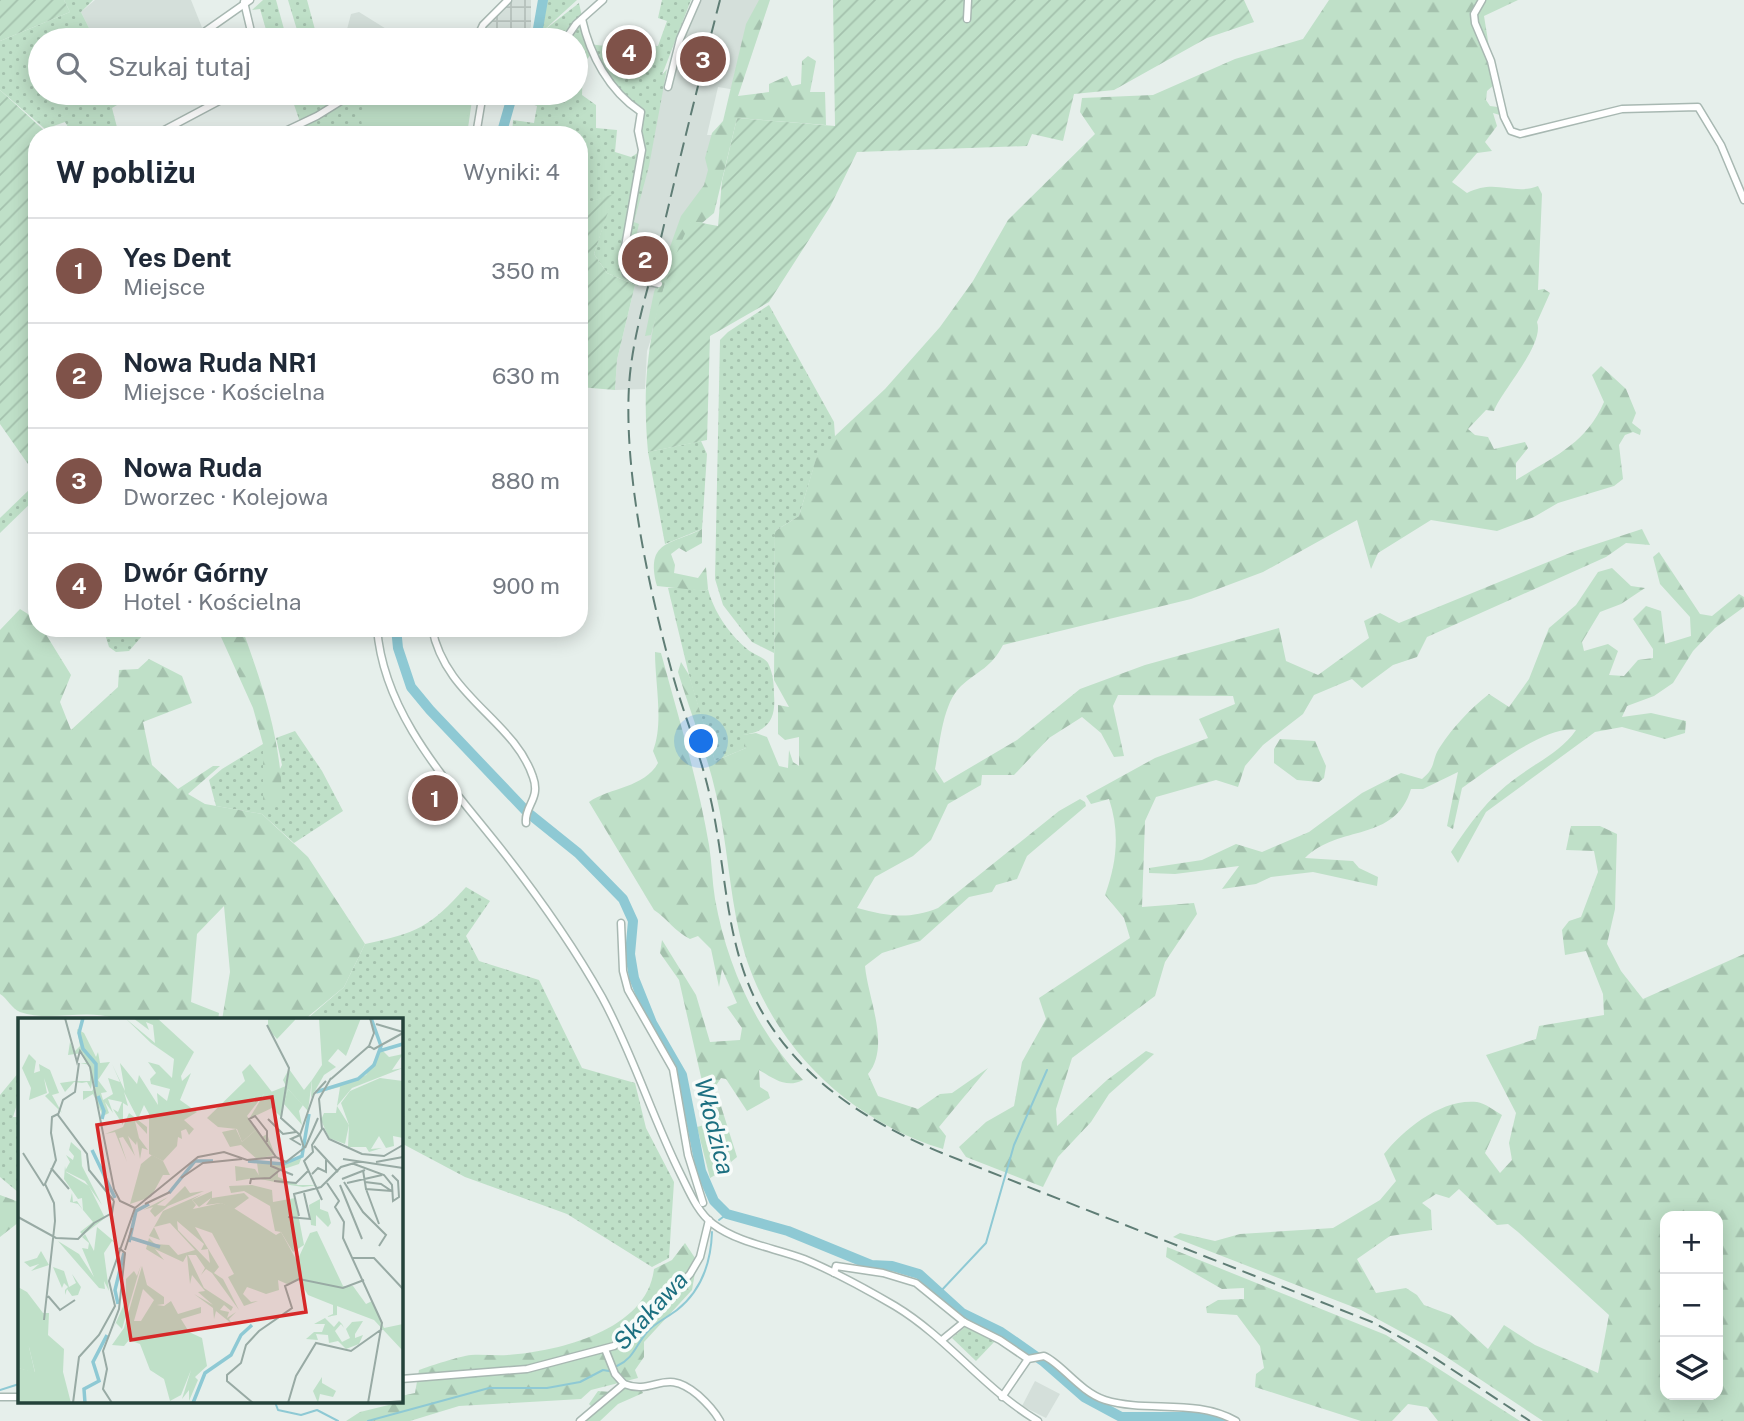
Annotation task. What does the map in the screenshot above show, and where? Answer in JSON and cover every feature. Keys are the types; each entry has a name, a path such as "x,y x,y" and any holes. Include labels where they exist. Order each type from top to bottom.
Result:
{"street":[{"path":"482,28 508,0"},
{"path":"575,28 603,0"},
{"path":"668,87 680,39 697,0"},
{"path":"967,19 968,0"},
{"path":"1482,0 1474,15 1475,23 1497,79 1504,117 1511,131 1520,134 1622,109 1698,107 1721,145 1744,200"},
{"path":"210,28 246,2 251,28"},
{"path":"582,19 584,28"},
{"path":"588,42 591,54 625,102 641,112 638,131 642,150 623,258 626,274 659,284"},
{"path":"172,126 211,105"},
{"path":"293,126 329,105"},
{"path":"478,126 481,105"},
{"path":"378,637 379,659 394,698 457,796 544,905 601,996 673,1158 703,1203"},
{"path":"436,637 450,674 526,763 536,786 526,820"},
{"path":"402,1380 527,1369 606,1353 632,1334 690,1274 699,1257 709,1220 688,1155 673,1069 628,990 623,971 621,923"},
{"path":"709,1220 725,1231 834,1273 897,1307 942,1340 1002,1397 1038,1421"},
{"path":"834,1273 836,1266 883,1273 916,1283 964,1322 1030,1359"},
{"path":"942,1340 964,1322"},
{"path":"606,1353 621,1381 640,1387 684,1380 709,1405 720,1421"},
{"path":"1002,1397 1030,1359 1044,1356 1067,1376 1103,1399 1138,1406 1202,1408 1236,1421"},
{"path":"580,1421 621,1381"},
{"path":"0,1397 18,1397"}],"shaded area":[{"path":"95,0 191,0 202,28 89,28 81,12"},
{"path":"513,0 531,0 530,28 485,28"},
{"path":"700,0 766,0 736,90 718,87 707,135 725,135 691,221 647,351 645,389 615,390 617,360 635,285 639,286 628,269 630,238 661,87 670,89 685,34"},
{"path":"359,12 385,28 347,28 351,14"},
{"path":"1035,1381 1060,1394 1046,1418 1022,1406"}],"green space":[{"path":"0,0 64,0 70,12 0,41"},
{"path":"64,0 93,0 81,12 89,28 31,28 70,12"},
{"path":"263,0 276,0 284,28 266,28 260,9 252,10"},
{"path":"288,0 307,0 315,28 296,28"},
{"path":"543,0 577,0 546,28 538,28"},
{"path":"662,0 691,0 662,75 667,69 649,166 634,222 639,224 629,267 644,271 638,286 607,273 594,254 613,195 588,202 588,126 513,126 513,120 534,123 537,106 534,105 588,105 588,99 596,105 596,128 617,130 615,152 631,157 641,151 641,112 625,102 591,54 588,58 588,44 614,47 615,52 642,54 645,45 658,46 667,21 658,18"},
{"path":"759,0 770,0 738,96 769,92 769,84 787,76 792,86 801,84 802,61 808,56 816,61 810,92 825,92 826,125 737,118 714,213 702,223 691,222 665,284 651,335 645,336 654,292 681,216 704,185 708,170 705,158 712,133 723,121 746,24"},
{"path":"833,0 1244,0 1254,22 1207,38 1114,90 1074,94 1063,141 1032,134 1027,146 857,152 830,207 769,302 710,336 707,440 648,452 648,361 659,305 667,278 691,221 718,226 722,181 737,118 835,126"},
{"path":"1329,0 1518,0 1484,16 1495,84 1487,91 1486,100 1490,106 1498,107 1500,115 1493,113 1497,126 1485,142 1492,151 1477,153 1452,182 1467,193 1487,187 1529,189 1538,186 1542,194 1538,290 1544,289 1550,293 1537,322 1535,342 1522,367 1494,411 1486,410 1468,429 1475,435 1488,437 1494,449 1525,442 1528,448 1516,463 1516,480 1567,448 1588,429 1604,402 1592,375 1601,366 1626,389 1636,413 1632,423 1641,430 1640,435 1633,432 1625,435 1619,445 1623,479 1614,486 1558,503 1534,517 1497,531 1431,520 1378,553 1371,569 1357,520 1263,572 1191,599 1003,645 989,664 961,686 950,703 935,769 944,783 1017,740 1080,689 1145,665 1279,628 1286,661 1318,675 1369,638 1364,621 1380,613 1399,623 1575,551 1642,529 1650,545 1626,543 1606,557 1427,637 1417,657 1393,665 1362,688 1352,679 1314,695 1303,714 1263,745 1245,766 1238,787 1216,780 1156,797 1145,821 1142,907 1194,903 1197,914 1165,962 1155,996 1072,1058 1056,1109 1057,1126 1107,1080 1146,1051 1154,1054 1109,1094 1091,1122 1058,1157 1043,1187 966,1157 959,1147 986,1122 1014,1106 1022,1062 1046,1019 1039,998 1130,938 1124,918 1105,895 1116,847 1115,823 1109,799 1091,804 1086,796 1155,758 1208,738 1199,719 1235,704 1233,696 1118,695 1113,706 1124,756 1114,757 1101,733 1082,717 1049,738 1014,775 982,775 981,785 948,804 931,840 913,856 875,877 857,908 898,916 927,912 938,908 1059,811 1080,799 1085,802 1086,806 1027,856 1017,879 996,885 992,892 969,897 920,941 882,953 865,966 878,1036 875,1063 868,1074 878,1096 918,1109 940,1094 952,1093 988,1068 939,1127 946,1136 943,1149 907,1135 873,1117 842,1095 813,1070 768,1008 752,973 740,936 716,794 678,672 681,662 689,675 715,761 746,748 742,735 756,733 767,737 779,766 788,768 789,750 793,762 799,766 799,737 785,740 778,734 778,705 789,707 774,680 775,531 799,516 818,452 885,389 940,327 973,281 1008,220 1095,134 1080,112 1082,98 1153,95 1235,59 1303,39"},
{"path":"579,3 584,28 547,28"},
{"path":"28,29 28,105 117,105 112,108 117,126 67,126 65,122 42,126 0,90 0,41"},
{"path":"0,90 39,126 28,126 28,464 0,424"},
{"path":"294,105 332,105 300,122"},
{"path":"340,105 471,105 468,126 297,126"},
{"path":"364,105 465,105 467,124 362,126 360,114"},
{"path":"614,194 594,254 607,273 635,285 617,360 615,390 588,388 588,202"},
{"path":"769,305 834,422 835,437 818,453 799,516 775,531 774,653 752,642 743,631 723,605 715,579 720,340"},
{"path":"701,441 707,454 702,529 665,544 648,452"},
{"path":"28,491 28,506 0,533 0,518"},
{"path":"702,529 702,543 686,552 679,548 671,554 675,565 674,573 698,578 706,567 708,589 706,591 657,586 654,571 658,552 663,546"},
{"path":"1659,552 1700,614 1712,616 1739,594 1744,597 1744,607 1715,628 1693,651 1673,683 1654,696 1627,706 1622,717 1651,713 1686,721 1685,733 1665,739 1622,727 1595,732 1486,812 1458,863 1451,852 1488,803 1516,778 1556,751 1576,730 1564,730 1534,741 1462,788 1453,829 1447,826 1458,772 1423,789 1411,789 1403,806 1392,818 1379,826 1334,840 1305,858 1353,861 1359,868 1378,877 1377,886 1313,872 1271,877 1256,884 1222,889 1239,866 1175,874 1149,873 1149,868 1202,860 1236,844 1262,852 1309,832 1362,793 1401,773 1422,779 1430,771 1437,752 1451,732 1489,694 1509,707 1529,679 1549,628 1576,605 1598,572 1612,568 1631,586 1645,588 1621,604 1600,612 1582,642 1584,651 1608,644 1618,651 1609,675 1624,676 1638,660 1653,658 1653,649 1633,619 1646,606 1661,611 1665,644 1691,636 1690,617 1660,584 1653,557"},
{"path":"668,588 706,591 708,589 728,629 749,650 766,661 772,675 774,711 769,723 759,731 743,735 746,748 715,761 691,683"},
{"path":"20,609 28,614 28,637 48,637 71,675 60,702 71,730 118,687 119,670 138,669 149,659 182,676 192,703 143,722 152,765 178,789 213,766 220,766 188,794 205,804 262,814 308,857 365,944 344,987 306,1018 222,1018 230,972 224,906 197,934 191,1002 219,1013 218,1018 32,1015 17,1011 0,994 0,630"},
{"path":"106,637 141,637 129,651 116,652 109,647"},
{"path":"221,637 245,637 257,670 274,733 281,777 282,799 274,808 263,803 263,744 253,708"},
{"path":"655,652 661,653 693,772 709,845 715,899 727,949 758,1018 786,1061 803,1080 785,1083 759,1070 760,1087 768,1092 770,1098 747,1111 726,1079 721,1078 715,1087 737,1157 731,1162 706,1099 679,980 660,953 662,940 696,995 710,1042 740,1040 742,1028 727,1007 737,1003 722,969 719,987 711,949 698,936 690,939 684,936 654,910 589,802 644,778 658,763 653,751 658,728"},
{"path":"295,731 322,771 343,811 294,843 262,814 216,806 209,780 263,744 263,802 282,765 276,738"},
{"path":"1280,739 1315,741 1326,766 1324,778 1319,782 1297,780 1274,763 1274,749"},
{"path":"1571,826 1600,826 1617,834 1615,909 1607,944 1621,971 1643,999 1744,954 1744,1421 1543,1421 1442,1354 1361,1310 1173,1237 1180,1233 1215,1241 1240,1234 1333,1228 1380,1200 1396,1181 1384,1154 1402,1135 1437,1110 1464,1102 1487,1105 1502,1115 1485,1153 1500,1173 1512,1160 1509,1143 1516,1113 1486,1055 1536,1039 1539,1026 1604,1015 1603,994 1586,951 1565,955 1562,930 1569,921 1581,917 1598,872 1594,851 1566,850","holes":["1459,1189 1497,1225 1508,1224 1518,1232 1609,1315 1598,1373 1535,1345 1504,1325 1488,1349 1451,1315 1424,1305 1417,1295 1406,1288 1376,1293 1357,1259 1390,1236 1432,1230 1431,1210 1422,1203 1436,1194 1449,1198"]},
{"path":"466,887 490,901 466,936 479,961 539,980 582,1068 635,1083 646,1128 674,1182 669,1258 652,1267 567,1214 465,1177 402,1144 402,1018 308,1018 344,987 365,944 410,932 442,911"},
{"path":"18,1073 18,1101 13,1117 18,1117 18,1192 0,1177 0,1095"},
{"path":"715,1122 731,1166 710,1178 697,1127"},
{"path":"0,1195 18,1202 18,1223 0,1237"},
{"path":"685,1243 697,1261 692,1290 644,1342 644,1357 635,1370 638,1378 591,1390 581,1399 459,1406 410,1421 346,1421 360,1412 402,1404 402,1396 415,1393 419,1370 424,1368 471,1355 529,1353 575,1342 598,1333 636,1308 648,1290 654,1269 672,1260"},
{"path":"1167,1247 1386,1335 1520,1421 1438,1421 1427,1407 1408,1404 1392,1421 1361,1421 1255,1387 1256,1374 1264,1368 1260,1346 1237,1315 1207,1313 1206,1307 1218,1300 1244,1299 1244,1288 1222,1289 1166,1257"},
{"path":"965,1327 996,1340 976,1361 952,1338"},
{"path":"625,1387 641,1389 643,1393 618,1404 600,1421 584,1421 595,1410 589,1404 598,1391 611,1392"}],"waterway":[{"name":"Włodzica","path":"538,28 543,0"},
{"name":"Włodzica","path":"504,126 510,105"},
{"name":"Włodzica","path":"397,637 411,687 430,710 527,812 578,853 623,899 633,921 630,954 634,978 652,1023 682,1075 701,1171 714,1201 727,1214 788,1231 871,1265 892,1266 919,1274 962,1313 1001,1332 1044,1362 1084,1397 1121,1417 1210,1417 1228,1421"},
{"path":"940,1292 986,1243 1014,1145 1047,1070"},
{"name":"Skakawa","path":"719,1220 727,1214"},
{"name":"Skakawa","path":"617,1366 632,1355 655,1324 677,1310 692,1294 707,1265 712,1232"},
{"name":"Skakawa","path":"368,1421 489,1388 547,1388 580,1382 603,1370 609,1371"},
{"name":"Skakawa","path":"0,1390 18,1384"},
{"name":"Skakawa","path":"276,1404 278,1410 301,1415 317,1410 338,1421"}],"railway":[{"path":"720,0 637,331 629,386 628,420 634,494 655,607 709,792 734,938 742,967 767,1020 783,1043 822,1083 891,1129 942,1153 1372,1322 1418,1347 1530,1421"}],"place":[{"name":"Dwór Górny","path":"629,52"},
{"name":"Nowa Ruda","path":"703,59"},
{"name":"Nowa Ruda NR1","path":"645,259"},
{"name":"Yes Dent","path":"435,798"}]}
